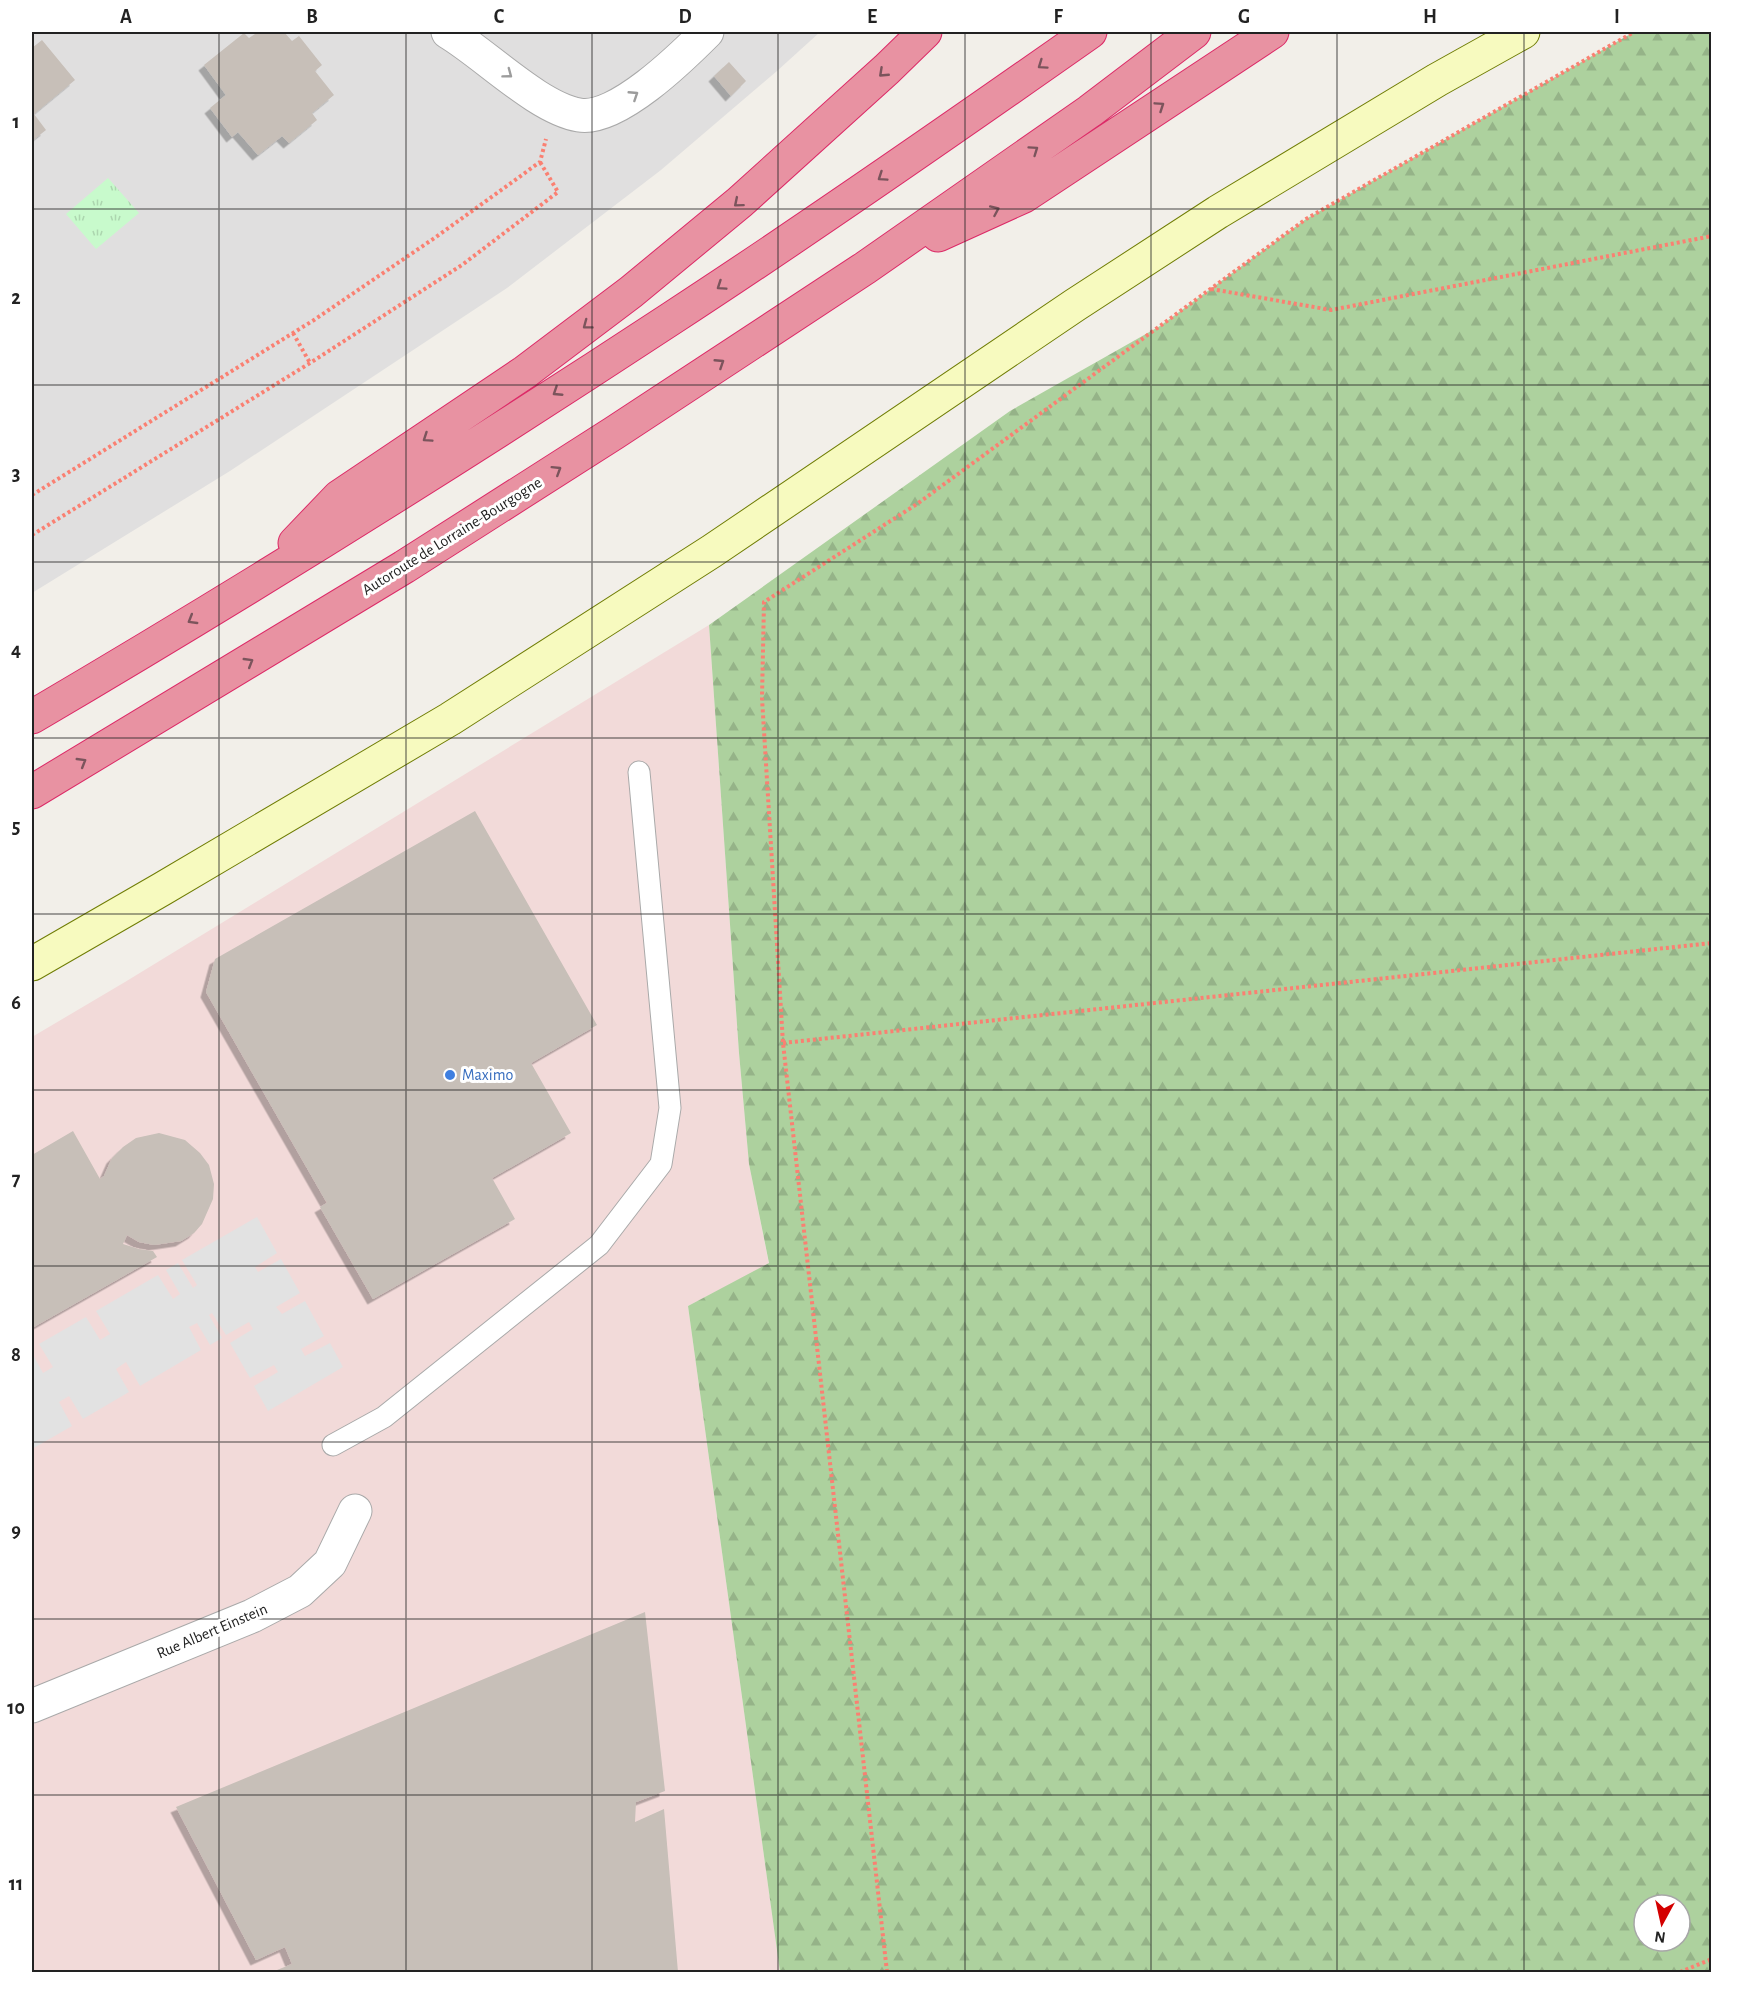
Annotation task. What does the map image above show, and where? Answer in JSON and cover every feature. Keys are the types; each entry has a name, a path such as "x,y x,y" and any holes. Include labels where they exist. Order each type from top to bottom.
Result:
{"highway":[{"path":"260,579 339,497 525,372 631,292 740,202 925,32"},
{"path":"32,717 434,471 672,318 892,170 1090,32"},
{"path":"865,268 1090,111 1194,32"},
{"path":"865,268 1024,196 1272,32"},
{"name":"Autoroute de Lorraine-Bourgogne","path":"32,792 414,560 614,434 865,268"}],"main road":[{"path":"32,964 450,719 712,551 1075,305 1209,218 1437,80 1523,32"}],"street":[{"path":"454,35 567,111 596,114 612,108 640,91 686,53 707,32"},
{"name":"Rue Albert Einstein","path":"32,1706 252,1616 300,1591 330,1563 355,1511"}],"lane":[{"path":"333,1445 384,1417 599,1245 661,1164 670,1108 639,772"}],"path":[{"path":"887,1972 783,1043 762,698 764,602 917,504 1306,219 1634,32"},
{"path":"32,495 293,333 426,244 540,162 567,111"},
{"path":"32,535 310,363 462,265 558,192 540,162"},
{"path":"1211,288 1331,310 1712,236"},
{"path":"293,333 310,363"},
{"path":"783,1043 1712,943"},
{"path":"1680,1972 1712,1959"}],"shaded area":[{"path":"32,32 820,32 661,170 507,288 230,471 32,593"},
{"path":"709,625 749,1164 769,1264 688,1306 780,1972 32,1972 32,1037"},
{"path":"257,1217 277,1253 255,1267 258,1272 281,1259 300,1293 276,1307 282,1314 305,1301 324,1336 301,1349 305,1356 330,1343 343,1367 268,1411 254,1386 278,1372 274,1365 250,1378 230,1343 253,1329 249,1322 226,1335 212,1313 209,1315 222,1338 210,1345 197,1323 189,1327 201,1350 140,1386 126,1362 116,1369 129,1392 83,1419 69,1396 59,1402 72,1426 32,1449 32,1353 43,1373 53,1367 39,1344 86,1317 100,1340 110,1334 96,1311 158,1275 173,1299 180,1294 166,1270 178,1263 193,1288 197,1285 182,1260"}],"green space":[{"path":"1634,32 1712,32 1711,1972 780,1972 688,1306 769,1263 749,1164 709,625 1010,411 1160,326 1306,219"},
{"path":"108,178 139,213 96,249 66,214"}],"building":[{"path":"258,32 284,32 292,41 299,36 322,65 315,71 334,95 312,113 317,120 289,143 282,136 258,155 238,132 232,137 210,108 226,95 204,65 244,33 249,38"},
{"path":"42,40 75,80 34,114 46,130 32,141 32,48"},
{"path":"729,62 746,81 731,96 714,76"},
{"path":"475,811 597,1025 531,1063 571,1133 492,1178 515,1219 373,1299 320,1207 327,1203 206,992 215,959"},
{"path":"73,1131 100,1179 104,1176 112,1158 136,1138 159,1133 185,1140 200,1153 209,1165 214,1184 213,1199 202,1224 194,1233 181,1241 154,1245 139,1242 127,1235 123,1244 153,1251 157,1257 32,1328 32,1155"},
{"path":"645,1612 665,1791 636,1802 635,1822 664,1809 678,1972 272,1972 292,1964 285,1947 256,1960 176,1807"}],"place":[{"name":"Maximo","path":"450,1075"}]}
